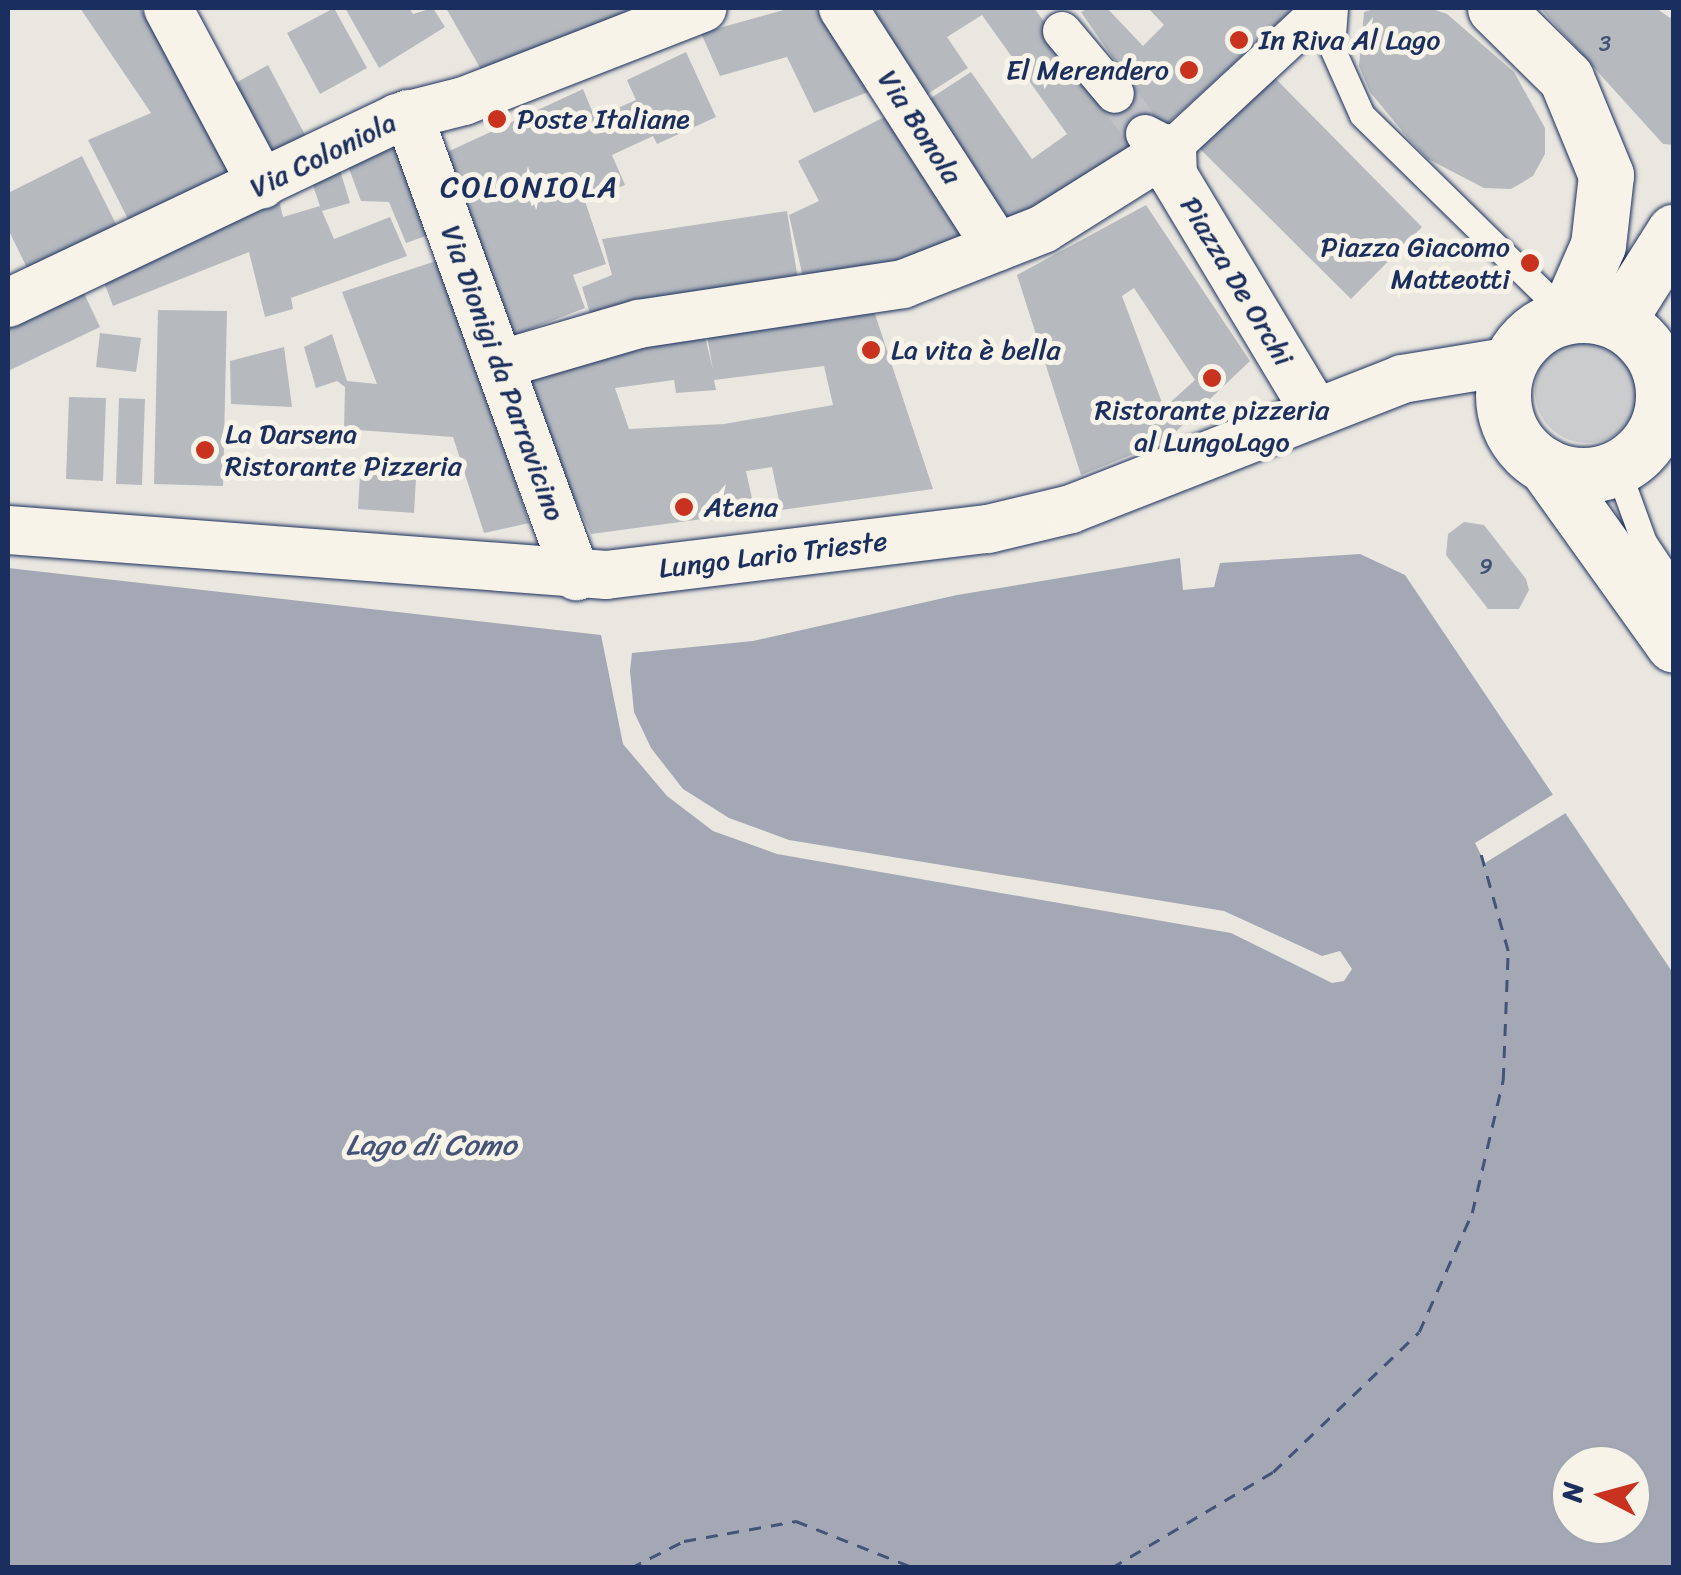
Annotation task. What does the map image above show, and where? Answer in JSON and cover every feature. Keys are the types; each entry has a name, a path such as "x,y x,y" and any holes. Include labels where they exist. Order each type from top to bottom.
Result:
{"main road":[{"path":"1495,8 1566,78 1606,175 1592,319"},
{"path":"1674,232 1592,319 1528,337 1512,361 1504,408 1526,451 1544,465 1674,645"},
{"path":"1544,465 1580,476 1616,468 1645,444 1668,408 1659,369 1635,334 1592,319"}],"street":[{"path":"168,8 262,184"},
{"name":"Via Coloniola","path":"8,303 408,114 464,101 704,8"},
{"name":"Via Bonola","path":"842,8 998,247"},
{"path":"502,364 639,324 903,284 1042,229 1323,8"},
{"path":"1054,19 1115,94"},
{"name":"Via Dionigi da Parravicino","path":"408,114 576,576"},
{"name":"Piazza De Orchi","path":"1158,141 1173,176 1314,410"},
{"name":"Lungo Lario Trieste","path":"8,530 576,576 988,529 1070,509 1314,410 1402,380 1512,361"}],"lane":[{"path":"1335,8 1332,48 1362,115 1592,319"},
{"path":"1616,468 1644,542 1674,587"}],"shaded area":[{"path":"1587,339 1607,343 1624,354 1635,371 1639,391 1635,411 1624,428 1607,439 1587,443 1567,439 1550,428 1539,411 1535,391 1539,371 1550,354 1567,343"}],"water":[{"name":"Lago di Como","path":"1360,554 1405,575 1673,973 1673,1567 8,1568 8,568 601,635 623,744 667,796 713,831 777,854 1231,933 1332,983 1344,981 1352,969 1340,951 1322,956 1224,911 789,840 729,818 683,789 651,748 634,712 632,653 753,641 957,595 1180,558 1183,590 1214,587 1220,563"}],"pier":[{"path":"1557,792 1569,811 1485,863 1475,843"}],"building":[{"path":"80,8 140,8 250,176 134,231 88,140 151,113"},
{"path":"334,8 367,68 320,94 287,33"},
{"path":"345,8 409,8 413,14 433,8 445,27 379,68"},
{"path":"446,8 644,8 487,80"},
{"path":"791,8 827,8 876,89 814,113 787,57 720,76 701,33"},
{"path":"851,8 1034,8 1142,153 996,237 914,109 971,72 1032,159 1067,134 982,15 947,37 968,68 912,104"},
{"path":"1107,8 1143,46 1164,25 1148,8 1294,8 1162,129 1081,12"},
{"path":"1377,8 1429,8 1447,14 1514,72 1545,128 1545,154 1533,176 1511,189 1484,188 1428,159 1407,137 1370,92 1359,66 1364,12"},
{"path":"1540,8 1656,8 1670,18 1674,13 1674,145 1663,144"},
{"path":"686,52 716,117 657,144 653,136 612,155 625,185 585,201 606,264 573,275 585,308 510,337 443,154 583,89 595,118 636,100 627,80"},
{"path":"268,65 310,144 262,169 221,91"},
{"path":"1270,73 1422,227 1351,299 1197,146"},
{"path":"898,110 975,228 859,280 806,291 789,215 819,201 798,161"},
{"path":"396,130 437,232 406,243 389,202 361,201 348,166 340,170 350,203 322,211 334,239 390,217 407,256 291,298 293,309 265,317 249,252 113,306 98,266 276,188 283,217 320,206 307,168"},
{"path":"82,156 119,230 30,274 8,229 8,193"},
{"path":"1146,205 1250,361 1166,441 1081,475 1017,275","holes":["1134,288 1195,380 1164,408 1122,296"]},
{"path":"787,211 799,286 595,330 582,287 612,275 602,239"},
{"path":"442,259 529,523 484,533 453,437 344,429 345,387 337,381 316,388 304,347 332,334 347,381 377,384 342,292"},
{"path":"81,287 100,327 8,371 8,322"},
{"path":"870,299 933,489 781,510 772,467 746,471 755,512 591,534 532,408 521,371 703,328 713,370 705,325","holes":["824,366 833,405 724,424 629,429 615,388 674,380 676,393 716,390 714,380"]},
{"path":"158,310 227,311 223,486 154,484"},
{"path":"100,333 141,338 136,372 96,367"},
{"path":"284,347 292,407 231,404 230,361"},
{"path":"69,397 106,398 103,481 66,479"},
{"path":"119,398 145,399 142,485 116,484"},
{"path":"361,457 417,461 414,513 358,509"},
{"path":"1464,522 1484,525 1526,579 1529,590 1519,609 1488,609 1446,555 1448,534"}],"ferry route":[{"path":"1111,1568 1273,1472 1419,1332 1472,1213 1503,1080 1508,951 1481,855"},
{"path":"630,1568 684,1541 796,1521 915,1568"},
{"path":"805,1568 822,1568"}],"tunnel":[{"path":"1115,94 1145,134"}],"place":[{"name":"In Riva Al Lago","path":"1239,40"},
{"name":"El Merendero","path":"1189,70"},
{"name":"Poste Italiane","path":"497,119"},
{"name":"Piazza Giacomo Matteotti","path":"1530,263"},
{"name":"La vita è bella","path":"871,350"},
{"name":"Ristorante pizzeria al LungoLago","path":"1212,378"},
{"name":"La Darsena Ristorante Pizzeria","path":"205,450"},
{"name":"Atena","path":"684,507"}],"district":[{"name":"COLONIOLA","path":"530,187"}]}
